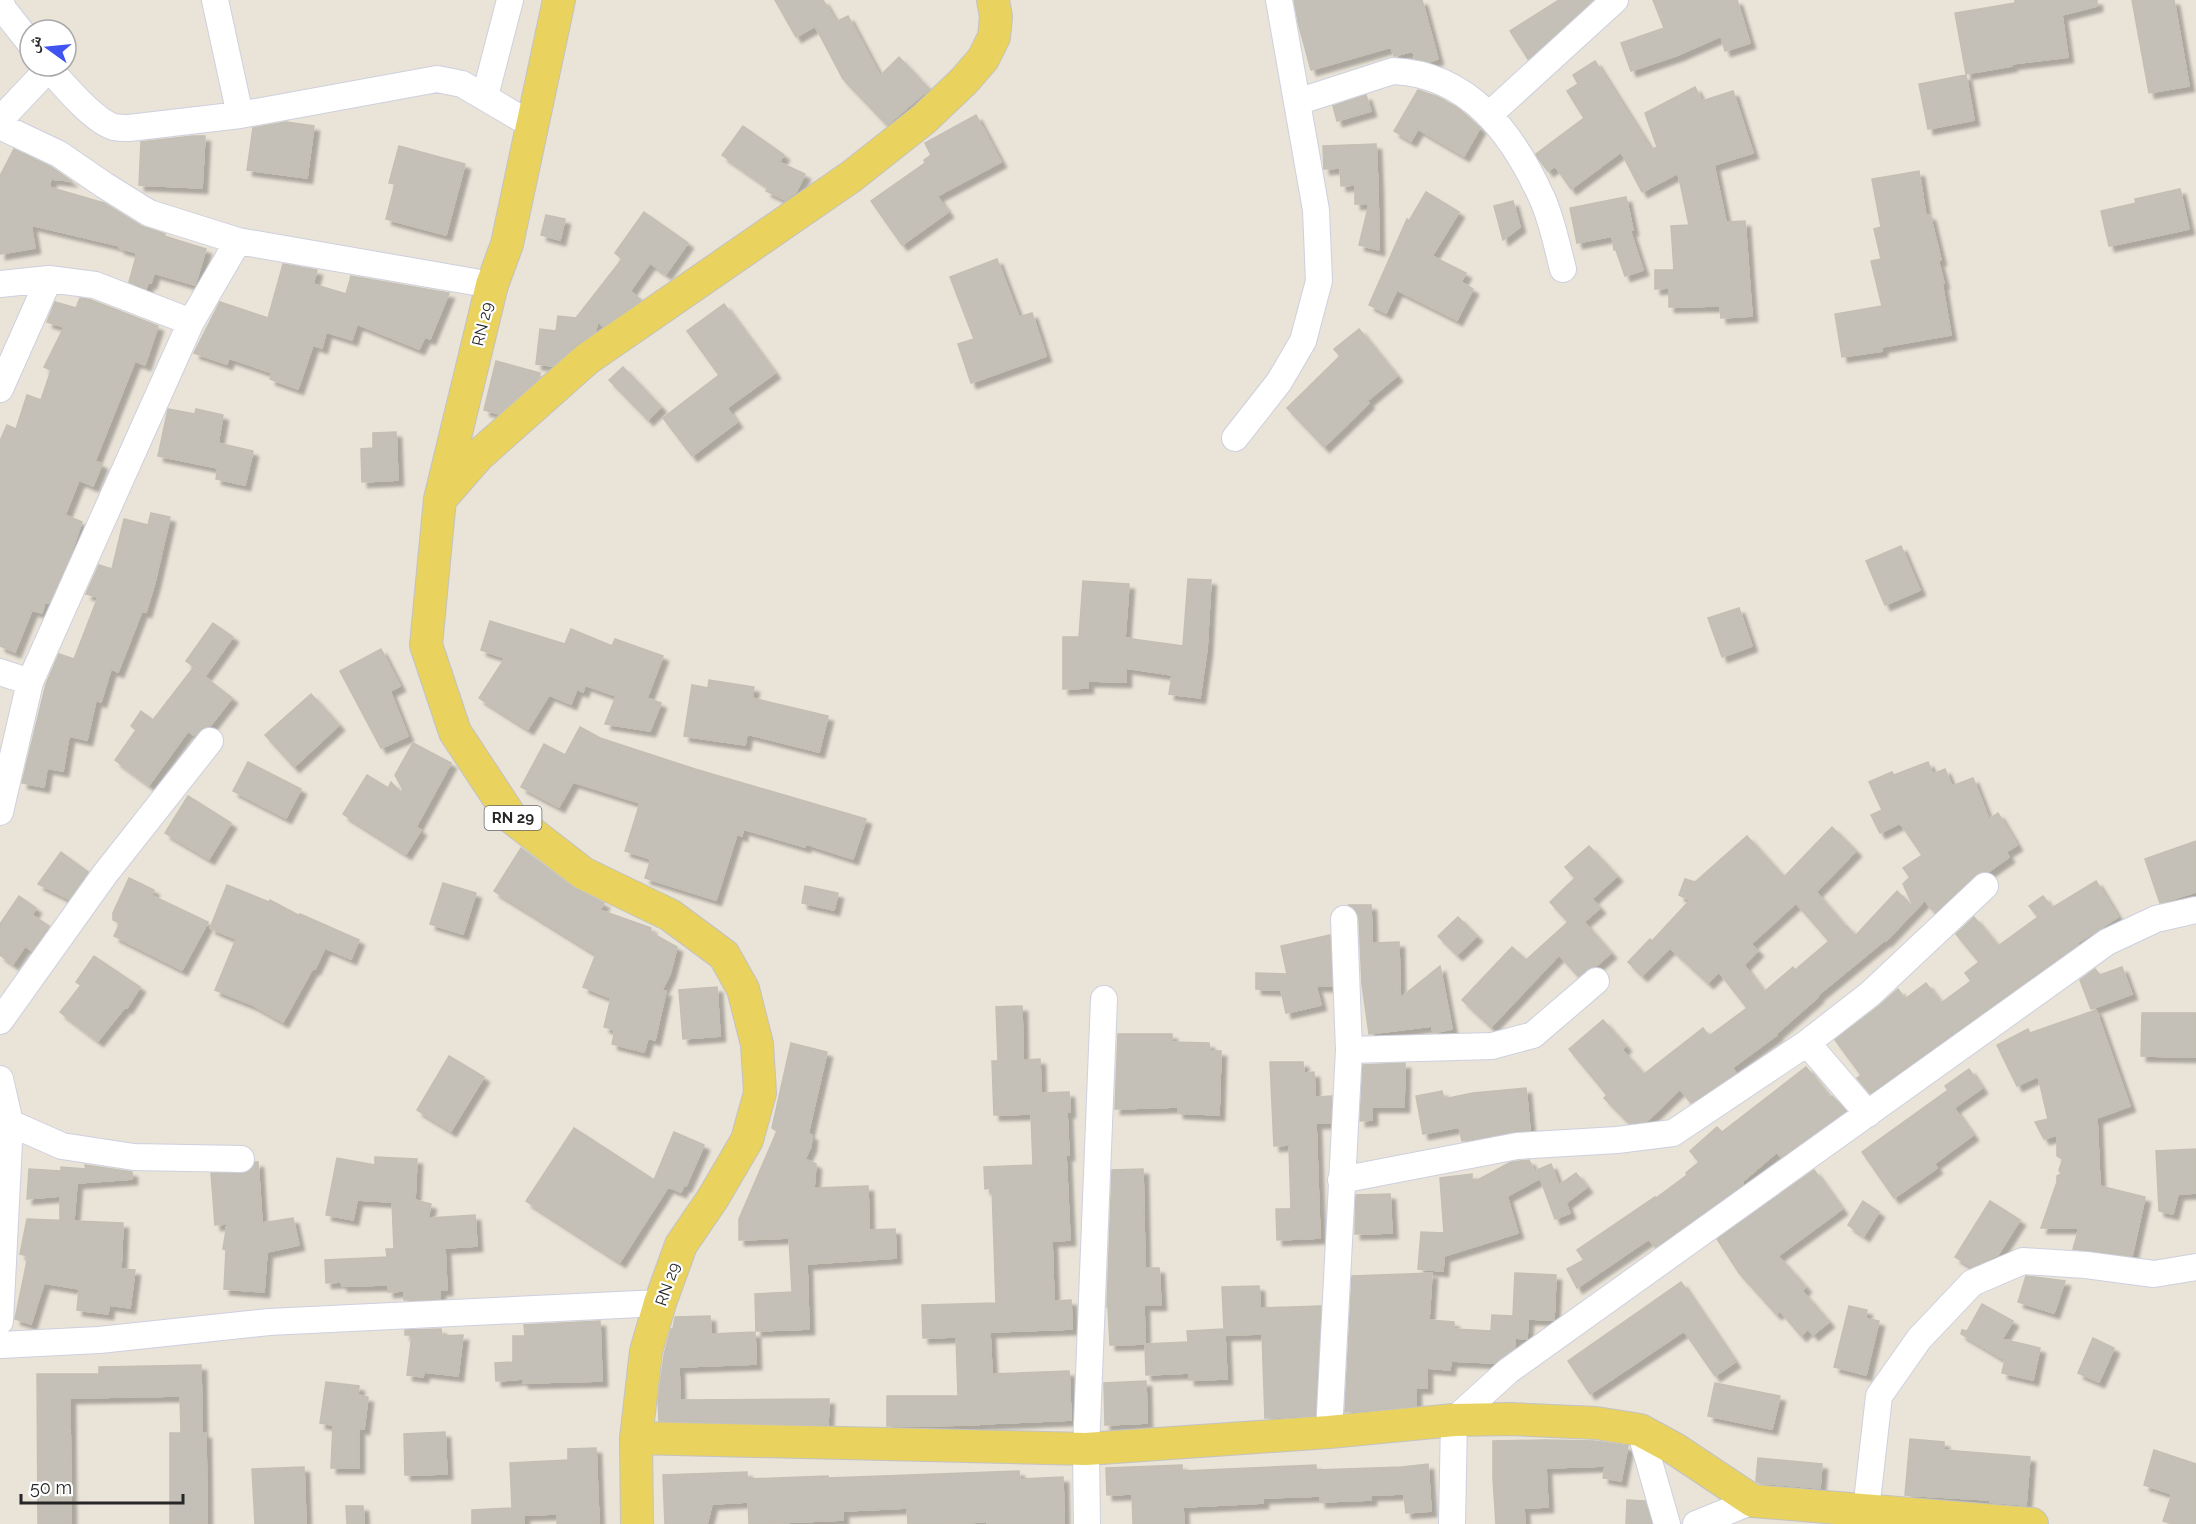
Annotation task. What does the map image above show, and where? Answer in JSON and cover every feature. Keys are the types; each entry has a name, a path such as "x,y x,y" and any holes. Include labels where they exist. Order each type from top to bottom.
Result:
{"main road":[{"name":"RN 29","path":"559,0 507,244 492,285 440,499 426,645 454,732 511,817 584,873 670,915 724,955 743,989 757,1044 760,1093 747,1140 713,1198 681,1245 646,1351 636,1438 638,1524"},
{"path":"440,499 478,456 587,359 852,176 924,119 964,81 983,59 994,38 996,17 993,0"},
{"path":"636,1438 1086,1449 1329,1432 1454,1420 1510,1419 1575,1422 1640,1430 1675,1449 1753,1501 2032,1524"}],"street":[{"path":"215,0 240,115"},
{"path":"485,96 510,0"},
{"path":"1235,438 1279,382 1303,341 1319,281 1316,210 1280,0"},
{"path":"1490,114 1616,0"},
{"path":"0,1 18,28"},
{"path":"1297,102 1393,71 1408,72 1436,80 1466,94 1490,114 1515,149 1543,199 1563,269"},
{"path":"0,120 38,78"},
{"path":"58,78 75,98 101,120 115,127 129,128 240,115 437,79 462,84 532,125"},
{"path":"0,126 59,154 149,213 238,241 492,285"},
{"path":"0,812 30,682 191,322 238,241"},
{"path":"0,284 49,279 95,285 191,322"},
{"path":"0,389 49,279"},
{"path":"0,672 30,682"},
{"path":"0,1021 105,874 210,741"},
{"path":"1341,1180 1517,1146 1617,1140 1673,1133 1807,1043 1870,994 1985,886"},
{"path":"1452,1524 1454,1420 1508,1371 2107,942 2156,919 2196,909"},
{"path":"1329,1432 1348,1050 1344,919"},
{"path":"1348,1050 1492,1046 1533,1035 1596,981"},
{"path":"1087,1524 1086,1449 1104,999"},
{"path":"1807,1043 1868,1114"},
{"path":"0,1080 10,1123 0,1321"},
{"path":"10,1123 62,1146 134,1157 241,1160"},
{"path":"1866,1510 1879,1395 1919,1339 1972,1283 2023,1261 2086,1265 2154,1274 2196,1267"},
{"path":"0,1346 99,1340 269,1322 660,1303"},
{"path":"1640,1430 1667,1524"},
{"path":"1696,1524 1753,1501"}],"building":[{"path":"775,0 823,0 836,22 848,16 880,76 899,57 929,89 887,125 843,79 815,26 796,37"},
{"path":"1294,0 1422,0 1438,59 1429,62 1415,59 1413,51 1394,56 1391,47 1311,70"},
{"path":"1559,0 1593,0 1528,59 1510,31"},
{"path":"1653,0 1737,0 1750,43 1725,51 1721,36 1678,55 1631,71 1621,43 1664,28"},
{"path":"2015,0 2097,0 2097,6 2062,15 2068,57 2011,64 2012,66 1966,74 1955,13 2015,3"},
{"path":"2132,0 2174,0 2189,86 2149,93"},
{"path":"1595,61 1651,150 1657,147 1645,113 1695,87 1702,101 1733,91 1753,153 1714,165 1726,222 1745,221 1752,316 1721,318 1720,306 1669,307 1669,288 1655,289 1655,270 1674,270 1671,226 1689,225 1678,173 1642,192 1621,152 1571,189 1555,166 1548,171 1538,158 1536,154 1584,118 1567,91 1578,84 1573,75"},
{"path":"1966,75 1974,120 1928,129 1919,84"},
{"path":"1418,90 1438,97 1458,108 1480,128 1464,156 1418,129 1411,141 1394,131"},
{"path":"1366,95 1371,111 1337,121 1333,106"},
{"path":"976,115 1001,162 937,196 948,212 902,245 871,201 925,163 924,160 931,155 925,143"},
{"path":"286,122 314,126 307,178 247,170 253,128"},
{"path":"743,126 784,155 779,162 805,174 796,192 785,200 766,191 768,187 722,155"},
{"path":"205,136 202,188 139,185 141,142"},
{"path":"1376,144 1379,250 1359,245 1369,204 1355,204 1355,185 1341,186 1340,168 1324,169 1323,146"},
{"path":"399,146 465,164 446,235 386,219 395,184 389,183"},
{"path":"14,149 51,167 71,181 51,179 49,187 104,203 141,226 206,249 195,285 154,273 146,289 129,282 137,253 119,248 120,246 31,225 35,248 0,254 0,176"},
{"path":"1919,171 1926,216 1930,215 1941,260 1938,260 1944,283 1942,283 1951,335 1882,347 1882,351 1842,357 1835,314 1882,306 1871,261 1881,259 1874,229 1881,227 1872,179"},
{"path":"2180,189 2189,229 2109,246 2101,211 2136,203 2135,199"},
{"path":"1426,192 1459,212 1432,256 1466,273 1461,282 1473,289 1457,320 1397,290 1386,313 1369,305 1407,219 1409,221"},
{"path":"1626,197 1633,230 1630,230 1643,270 1625,276 1616,250 1614,250 1612,236 1577,243 1570,208"},
{"path":"1513,201 1520,227 1503,240 1494,206"},
{"path":"644,212 688,243 666,274 650,263 630,291 641,300 603,326 597,321 596,331 575,345 553,366 536,364 540,329 556,331 558,316 576,318 622,259 615,253"},
{"path":"546,215 565,219 560,240 541,235"},
{"path":"997,259 1019,317 1032,313 1046,356 971,383 958,344 974,339 950,277"},
{"path":"283,264 317,270 313,284 346,294 351,276 449,293 430,339 425,337 419,349 357,324 352,340 326,332 322,348 313,345 298,389 270,379 272,373 229,358 227,364 194,353 220,302 268,318"},
{"path":"80,298 91,300 158,326 145,365 135,361 95,461 102,464 93,486 79,480 65,515 82,522 70,556 49,603 45,602 42,613 32,610 15,652 0,646 0,441 7,425 16,429 27,395 41,400 51,370 44,367 64,327 47,322 55,302 76,308"},
{"path":"724,304 775,373 727,408 737,422 692,456 663,418 719,375 687,331"},
{"path":"1359,329 1397,376 1367,401 1369,403 1324,447 1287,408 1340,356 1334,349"},
{"path":"496,361 540,373 539,378 499,414 484,410"},
{"path":"623,367 661,407 648,420 609,380"},
{"path":"168,409 195,414 196,409 223,415 218,443 253,451 245,485 216,479 218,468 158,456"},
{"path":"396,432 398,480 362,482 361,449 373,448 373,433"},
{"path":"151,513 170,517 155,582 146,612 142,611 118,672 111,669 101,702 96,700 87,740 69,736 63,771 47,768 44,787 22,783 46,684 59,654 74,659 98,597 86,594 99,565 112,569 124,519 148,525"},
{"path":"1901,546 1920,590 1885,605 1866,561"},
{"path":"1188,579 1211,580 1207,649 1200,698 1169,694 1172,675 1126,668 1126,682 1088,681 1088,688 1063,689 1063,637 1079,637 1083,581 1129,584 1125,638 1183,646"},
{"path":"1739,608 1752,646 1722,657 1708,618"},
{"path":"490,621 565,644 571,629 612,646 615,639 663,656 647,698 661,703 650,731 605,724 616,696 585,685 583,692 577,689 571,704 549,695 528,729 479,698 505,658 481,650"},
{"path":"213,623 233,637 206,675 186,661"},
{"path":"381,649 400,686 390,691 408,736 381,748 340,671"},
{"path":"193,668 232,698 210,726 204,727 195,736 188,731 149,785 115,760 136,730 131,726 141,711 153,720"},
{"path":"709,680 754,687 752,698 828,716 819,752 747,734 745,745 684,736 692,685 708,688"},
{"path":"311,694 339,725 294,767 265,735"},
{"path":"580,727 600,738 695,769 866,819 853,859 806,844 805,847 743,829 742,836 737,834 716,900 645,878 651,859 625,851 640,803 573,782 559,807 521,787 544,744 565,755"},
{"path":"413,743 451,763 416,827 421,830 406,854 343,814 367,775 388,788 391,782 400,792 403,790 395,775"},
{"path":"248,762 301,789 286,818 233,791"},
{"path":"1928,762 1933,774 1945,769 1952,786 1973,778 1989,819 1998,813 2017,845 2006,852 2009,857 1988,872 1975,875 1936,911 1932,910 1925,900 1886,941 1817,996 1777,1035 1732,1068 1736,1073 1691,1103 1680,1089 1647,1121 1629,1123 1604,1098 1607,1095 1569,1049 1603,1020 1626,1046 1622,1050 1644,1074 1703,1028 1709,1036 1747,1008 1719,972 1708,983 1670,948 1642,976 1628,962 1650,939 1652,941 1690,900 1679,895 1685,879 1695,882 1747,836 1784,877 1832,827 1856,851 1816,892 1855,936 1897,891 1914,908 1903,884 1910,877 1903,868 1922,855 1900,823 1880,833 1871,815 1882,810 1869,782 1892,772 1894,775","holes":["1796,903 1829,941 1795,970 1793,967 1764,992 1744,965 1758,951 1751,944"]},
{"path":"188,796 231,823 209,859 165,833"},
{"path":"2196,841 2196,892 2160,903 2145,859"},
{"path":"1589,846 1617,876 1592,899 1600,908 1584,922 1611,953 1596,966 1578,976 1559,955 1491,1027 1462,1000 1512,947 1526,960 1568,922 1550,902 1575,878 1565,867"},
{"path":"521,848 572,887 604,903 600,910 651,928 650,932 677,947 670,974 661,992 666,991 655,1040 648,1038 644,1052 612,1044 615,1030 604,1027 611,998 583,987 596,954 494,891"},
{"path":"61,852 88,872 69,899 38,884"},
{"path":"129,878 154,890 151,895 208,922 182,970 114,936 120,923 113,920 113,913"},
{"path":"2096,881 2118,917 2077,943 1870,1093 1857,1078 1861,1075 1835,1040 1898,989 1905,999 1926,983 1941,1003 1971,981 1965,973 1979,962 1956,934 1974,917 1998,946 2038,917 2029,906 2043,896 2052,908"},
{"path":"443,883 476,893 463,934 430,924"},
{"path":"227,885 269,902 270,900 300,916 300,914 359,940 351,959 325,948 283,1022 253,1005 215,990 236,939 210,928"},
{"path":"805,886 838,893 834,910 802,903"},
{"path":"19,896 36,908 32,915 49,926 32,951 25,946 13,964 0,955 0,924"},
{"path":"1349,905 1371,905 1372,943 1399,942 1400,998 1440,966 1452,1029 1433,1033 1432,1026 1369,1034 1362,984 1359,918 1356,911"},
{"path":"1458,917 1477,936 1457,955 1438,936"},
{"path":"1330,935 1332,986 1316,986 1321,1005 1286,1013 1281,990 1256,989 1256,973 1287,974 1281,946"},
{"path":"94,956 140,987 127,1008 125,1007 98,1041 60,1012 81,985 76,982"},
{"path":"2122,967 2132,994 2091,1009 2080,980 2095,969 2100,975"},
{"path":"717,987 720,1036 683,1039 679,990"},
{"path":"1022,1006 1023,1060 1040,1059 1041,1093 1069,1092 1070,1112 1067,1112 1069,1155 1066,1155 1070,1240 1052,1241 1054,1301 1071,1300 1072,1329 990,1332 992,1374 1069,1371 1071,1420 979,1425 887,1426 887,1396 958,1396 956,1337 923,1338 922,1305 996,1303 992,1188 985,1189 984,1167 1033,1165 1031,1114 994,1115 992,1061 998,1061 996,1007"},
{"path":"2096,1010 2130,1106 2097,1118 2100,1186 2145,1197 2132,1256 2073,1249 2079,1228 2041,1228 2057,1176 2061,1174 2059,1170 2063,1159 2057,1156 2057,1135 2044,1139 2035,1122 2048,1119 2038,1076 2017,1086 1997,1045 2028,1029 2030,1033"},
{"path":"2142,1013 2196,1013 2196,1057 2141,1056"},
{"path":"1118,1034 1172,1034 1172,1042 1209,1043 1210,1051 1221,1051 1219,1115 1178,1113 1178,1107 1115,1109"},
{"path":"791,1043 827,1052 808,1134 812,1135 811,1146 805,1159 816,1164 814,1188 868,1186 869,1230 895,1229 896,1258 807,1264 809,1329 756,1331 755,1294 792,1292 789,1238 739,1240 739,1219 777,1131 772,1128"},
{"path":"449,1056 484,1077 451,1131 417,1110"},
{"path":"1270,1062 1303,1062 1304,1073 1314,1072 1315,1097 1332,1096 1330,1123 1316,1123 1320,1238 1277,1240 1276,1209 1291,1209 1289,1145 1274,1146"},
{"path":"1405,1063 1404,1107 1372,1107 1372,1120 1360,1121 1363,1065"},
{"path":"1806,1067 1830,1098 1832,1096 1846,1111 1781,1157 1777,1152 1742,1182 1743,1184 1655,1247 1649,1239 1577,1288 1567,1269 1584,1260 1577,1250 1687,1175 1686,1173 1699,1162 1690,1151 1717,1127 1722,1132"},
{"path":"1969,1069 1982,1088 1954,1108 1973,1135 1934,1164 1937,1168 1894,1198 1862,1152 1948,1090 1945,1086"},
{"path":"1526,1088 1530,1130 1462,1141 1459,1127 1423,1134 1416,1096 1442,1091 1444,1099 1473,1093"},
{"path":"574,1128 654,1180 674,1132 704,1145 686,1186 684,1185 681,1192 668,1187 620,1262 526,1201"},
{"path":"2196,1149 2196,1193 2178,1194 2173,1214 2159,1211 2156,1151"},
{"path":"375,1157 417,1159 415,1200 431,1204 428,1218 475,1215 477,1246 445,1248 447,1290 440,1290 440,1299 404,1300 404,1291 388,1292 388,1285 342,1286 341,1282 326,1283 325,1260 387,1257 386,1249 394,1249 392,1202 357,1200 353,1220 326,1215 337,1158 375,1165"},
{"path":"1529,1160 1539,1179 1507,1196 1518,1233 1444,1256 1443,1271 1418,1269 1421,1232 1444,1233 1440,1178 1472,1174 1472,1183 1511,1162"},
{"path":"255,1162 258,1162 262,1223 293,1218 299,1245 267,1252 264,1292 224,1289 226,1250 223,1249 227,1224 215,1225 211,1173 248,1172"},
{"path":"1551,1164 1559,1185 1576,1173 1587,1187 1566,1203 1570,1213 1555,1219 1537,1170"},
{"path":"85,1165 132,1172 132,1179 77,1183 74,1219 60,1219 60,1196 27,1199 29,1169 61,1171 61,1167 86,1169"},
{"path":"1143,1169 1145,1268 1159,1268 1161,1305 1144,1305 1145,1344 1110,1345 1107,1307 1112,1170"},
{"path":"1814,1170 1842,1209 1778,1256 1806,1287 1802,1291 1829,1322 1813,1335 1808,1329 1801,1336 1780,1311 1776,1314 1739,1273 1717,1239"},
{"path":"1390,1194 1392,1233 1355,1234 1356,1195"},
{"path":"1863,1201 1879,1212 1864,1236 1848,1225"},
{"path":"1990,1201 2020,1220 1998,1255 1972,1267 1955,1257"},
{"path":"27,1219 123,1223 121,1269 135,1270 130,1308 109,1305 108,1314 77,1310 79,1289 44,1283 31,1324 15,1319 28,1256 20,1254"},
{"path":"1432,1273 1429,1320 1454,1322 1454,1329 1491,1331 1492,1315 1513,1316 1515,1273 1556,1275 1554,1320 1528,1319 1527,1339 1515,1338 1515,1348 1495,1363 1451,1361 1450,1370 1427,1368 1427,1388 1416,1388 1416,1406 1345,1412 1352,1276"},
{"path":"2026,1276 2065,1281 2054,1313 2018,1302"},
{"path":"1681,1282 1735,1362 1715,1376 1684,1331 1590,1394 1568,1361"},
{"path":"1259,1286 1260,1308 1321,1306 1315,1415 1265,1418 1262,1334 1225,1335 1227,1379 1189,1380 1189,1373 1146,1375 1145,1344 1188,1342 1187,1331 1224,1329 1222,1287"},
{"path":"1982,1304 2013,1321 2002,1339 2040,1348 2033,1380 2002,1373 2005,1360 1961,1334 1962,1330 1967,1331"},
{"path":"1849,1306 1867,1310 1865,1318 1879,1321 1866,1375 1834,1367"},
{"path":"710,1316 711,1334 755,1332 756,1364 679,1367 680,1400 829,1399 828,1425 659,1421 658,1401 664,1355 675,1317"},
{"path":"600,1321 602,1381 523,1383 523,1379 496,1381 495,1363 513,1362 513,1336 525,1336 524,1325"},
{"path":"441,1329 442,1336 463,1335 458,1376 424,1372 423,1377 407,1375 412,1335 405,1335 405,1330"},
{"path":"2093,1338 2114,1348 2099,1382 2078,1373"},
{"path":"201,1365 202,1433 206,1433 207,1524 170,1524 170,1433 181,1433 180,1396 70,1398 71,1524 38,1524 37,1374 99,1374 99,1367"},
{"path":"1146,1381 1147,1423 1105,1425 1104,1383"},
{"path":"326,1382 359,1386 358,1395 368,1397 364,1429 359,1428 359,1468 331,1468 333,1425 320,1423"},
{"path":"1715,1383 1780,1396 1772,1429 1708,1416"},
{"path":"445,1432 447,1474 405,1475 404,1434"},
{"path":"1910,1439 1944,1442 1944,1450 2030,1457 2026,1505 1990,1502 1990,1500 1905,1495"},
{"path":"1493,1441 1594,1441 1628,1446 1621,1481 1603,1478 1605,1466 1546,1468 1548,1507 1524,1508 1525,1524 1496,1524"},
{"path":"596,1448 599,1524 557,1524 557,1514 524,1515 524,1524 472,1524 472,1510 512,1508 510,1463 568,1460 568,1449"},
{"path":"2154,1450 2196,1464 2196,1524 2173,1524 2163,1521 2172,1494 2144,1485"},
{"path":"1758,1458 1822,1464 1820,1488 1759,1483 1756,1481"},
{"path":"1428,1464 1431,1511 1406,1513 1404,1494 1371,1495 1371,1500 1320,1502 1320,1496 1263,1498 1263,1503 1183,1507 1184,1524 1133,1524 1132,1494 1107,1495 1106,1468 1182,1465 1182,1471 1316,1465 1316,1470"},
{"path":"304,1467 306,1524 255,1524 252,1469"},
{"path":"1019,1471 1020,1479 1063,1477 1064,1524 987,1524 987,1522 908,1524 907,1508 843,1511 843,1520 749,1524 748,1502 712,1504 707,1524 665,1524 663,1475 747,1472 747,1479"},
{"path":"1627,1500 1645,1501 1651,1524 1626,1524"},
{"path":"346,1506 363,1506 364,1524 347,1524"}]}
